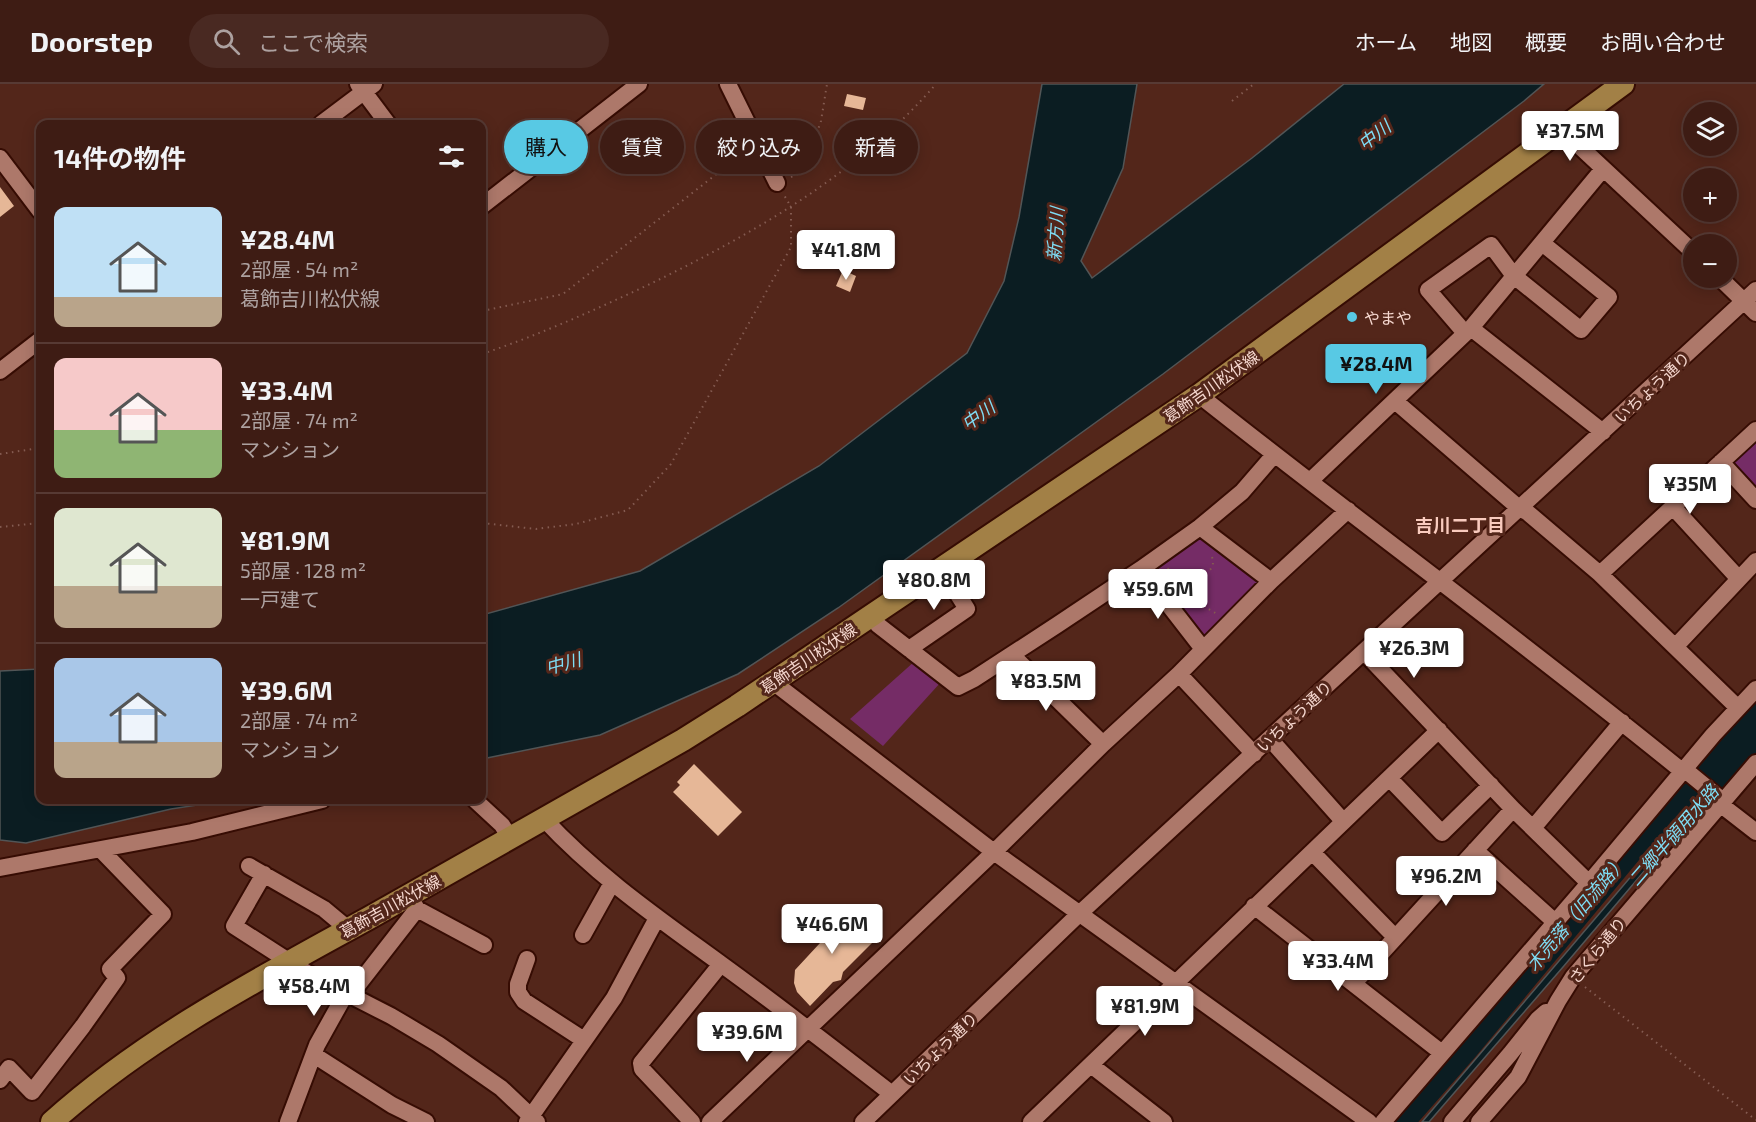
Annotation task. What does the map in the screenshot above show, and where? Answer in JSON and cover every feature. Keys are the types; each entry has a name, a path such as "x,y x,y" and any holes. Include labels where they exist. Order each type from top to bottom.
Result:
{"main road":[{"name":"葛飾吉川松伏線","path":"52,1122 112,1072 159,1041 348,929 413,902 510,838 683,740 773,682 1199,395 1623,84"}],"street":[{"path":"486,203 639,84"},
{"path":"728,84 747,120"},
{"path":"326,120 365,86 386,120"},
{"path":"1561,129 1683,243"},
{"path":"0,158 36,206"},
{"path":"1310,482 1468,331 1603,169"},
{"path":"773,174 777,183"},
{"path":"1542,243 1609,297 1581,330 1514,276 1491,245 1428,290 1468,331 1603,432"},
{"path":"1734,288 1752,301"},
{"name":"いちょう通り","path":"863,1122 1079,914 1519,508 1752,301"},
{"path":"0,371 36,343"},
{"path":"1199,395 1622,722 1756,832"},
{"path":"1395,401 1519,508 1527,512 1600,574 1738,708"},
{"path":"1600,574 1756,430"},
{"path":"872,615 879,626 958,687 974,680 1012,655 1200,527 1242,492 1275,455"},
{"path":"1721,462 1756,500"},
{"path":"1673,507 1739,579"},
{"path":"711,1122 1179,674 1271,581 1348,510"},
{"path":"1200,527 1271,581"},
{"path":"1676,647 1756,561"},
{"path":"909,649 967,609 942,569"},
{"path":"1141,569 1203,649"},
{"path":"1364,652 1513,809 1589,883"},
{"path":"1012,655 1104,744"},
{"path":"1179,674 1254,754"},
{"path":"773,682 994,852 1369,1122"},
{"path":"1383,1122 1683,770 1756,689"},
{"path":"1533,828 1622,722"},
{"path":"1031,1122 1439,730"},
{"path":"1270,739 1343,820"},
{"name":"さくら通り","path":"1479,1122 1518,1077 1573,977 1719,800 1756,763"},
{"path":"1389,778 1442,833 1491,785"},
{"path":"0,868 192,832 306,804"},
{"path":"479,804 502,825 510,838"},
{"path":"1354,983 1513,809"},
{"path":"544,819 571,848 612,883 892,1094"},
{"path":"3,1069 32,1092 117,978 110,969 163,914 101,850"},
{"path":"1475,850 1555,922"},
{"path":"1312,852 1395,937"},
{"path":"348,929 324,909 257,870 234,926 307,973 391,1016 476,1069 501,1088 532,1120 614,998 657,918"},
{"path":"583,935 612,883"},
{"path":"288,1122 314,1055 348,994 413,902 484,945"},
{"path":"1254,906 1442,1053"},
{"path":"527,959 518,984 518,992 524,1000 584,1040"},
{"path":"692,1122 642,1069 641,1063 721,964"},
{"name":"さくら通り","path":"1452,1122 1538,1018 1558,1001"},
{"path":"314,1055 392,1105 426,1122"},
{"path":"1091,1065 1164,1122"}],"path":[{"path":"777,183 803,172 821,121 827,84"},
{"path":"486,353 604,306 696,262 791,207 814,193 882,139 917,106 936,84"},
{"path":"1232,101 1254,84"},
{"path":"486,310 563,294 717,174"},
{"path":"486,524 536,530 576,524 628,510 671,464 791,247 791,207 788,201"},
{"path":"0,454 36,449"},
{"path":"0,527 36,522"},
{"path":"1214,619 1218,613 1194,599 1190,587 1197,575 1206,573 1212,567 1214,561 1211,552 1218,557"},
{"path":"1168,568 1173,584"},
{"path":"1573,977 1756,1120"}],"shaded area":[{"path":"1756,437 1756,490 1729,462"},
{"path":"1198,533 1261,583 1207,636 1200,635 1149,573"},
{"path":"915,661 941,682 883,746 850,719"}],"water":[{"path":"1042,84 1137,84 1123,168 1081,261 1092,278 1252,158 1344,84 1544,84 1163,374 838,608 738,674 600,735 486,758 486,614 640,571 819,466 967,353 1004,281 1019,217"},
{"path":"36,669 36,804 204,804 171,809 26,843 0,840 0,671"},
{"path":"1691,806 1696,810 1563,967 1429,1122 1422,1122"}],"building":[{"path":"847,94 866,98 863,110 844,106"},
{"path":"0,187 14,206 0,217"},
{"path":"843,270 856,276 850,292 836,286"},
{"path":"694,764 742,812 718,836 673,792 680,785 677,782"},
{"path":"832,908 846,908 876,939 843,972 841,980 833,982 810,1006 797,992 794,983 795,970 832,930 827,924 830,921 828,912"}],"waterway":[{"name":"木売落（旧流路）","path":"1401,1122 1466,1048 1697,770 1756,708"},
{"name":"二郷半領用水路","path":"1670,835 1756,739"}],"place":[{"name":"やまや","path":"1352,317"}],"district":[{"name":"吉川二丁目","path":"1460,525"}],"water label":[{"name":"中川","path":"1374,135"},
{"name":"新方川","path":"1055,234"},
{"name":"中川","path":"978,415"},
{"name":"中川","path":"563,663"}]}
